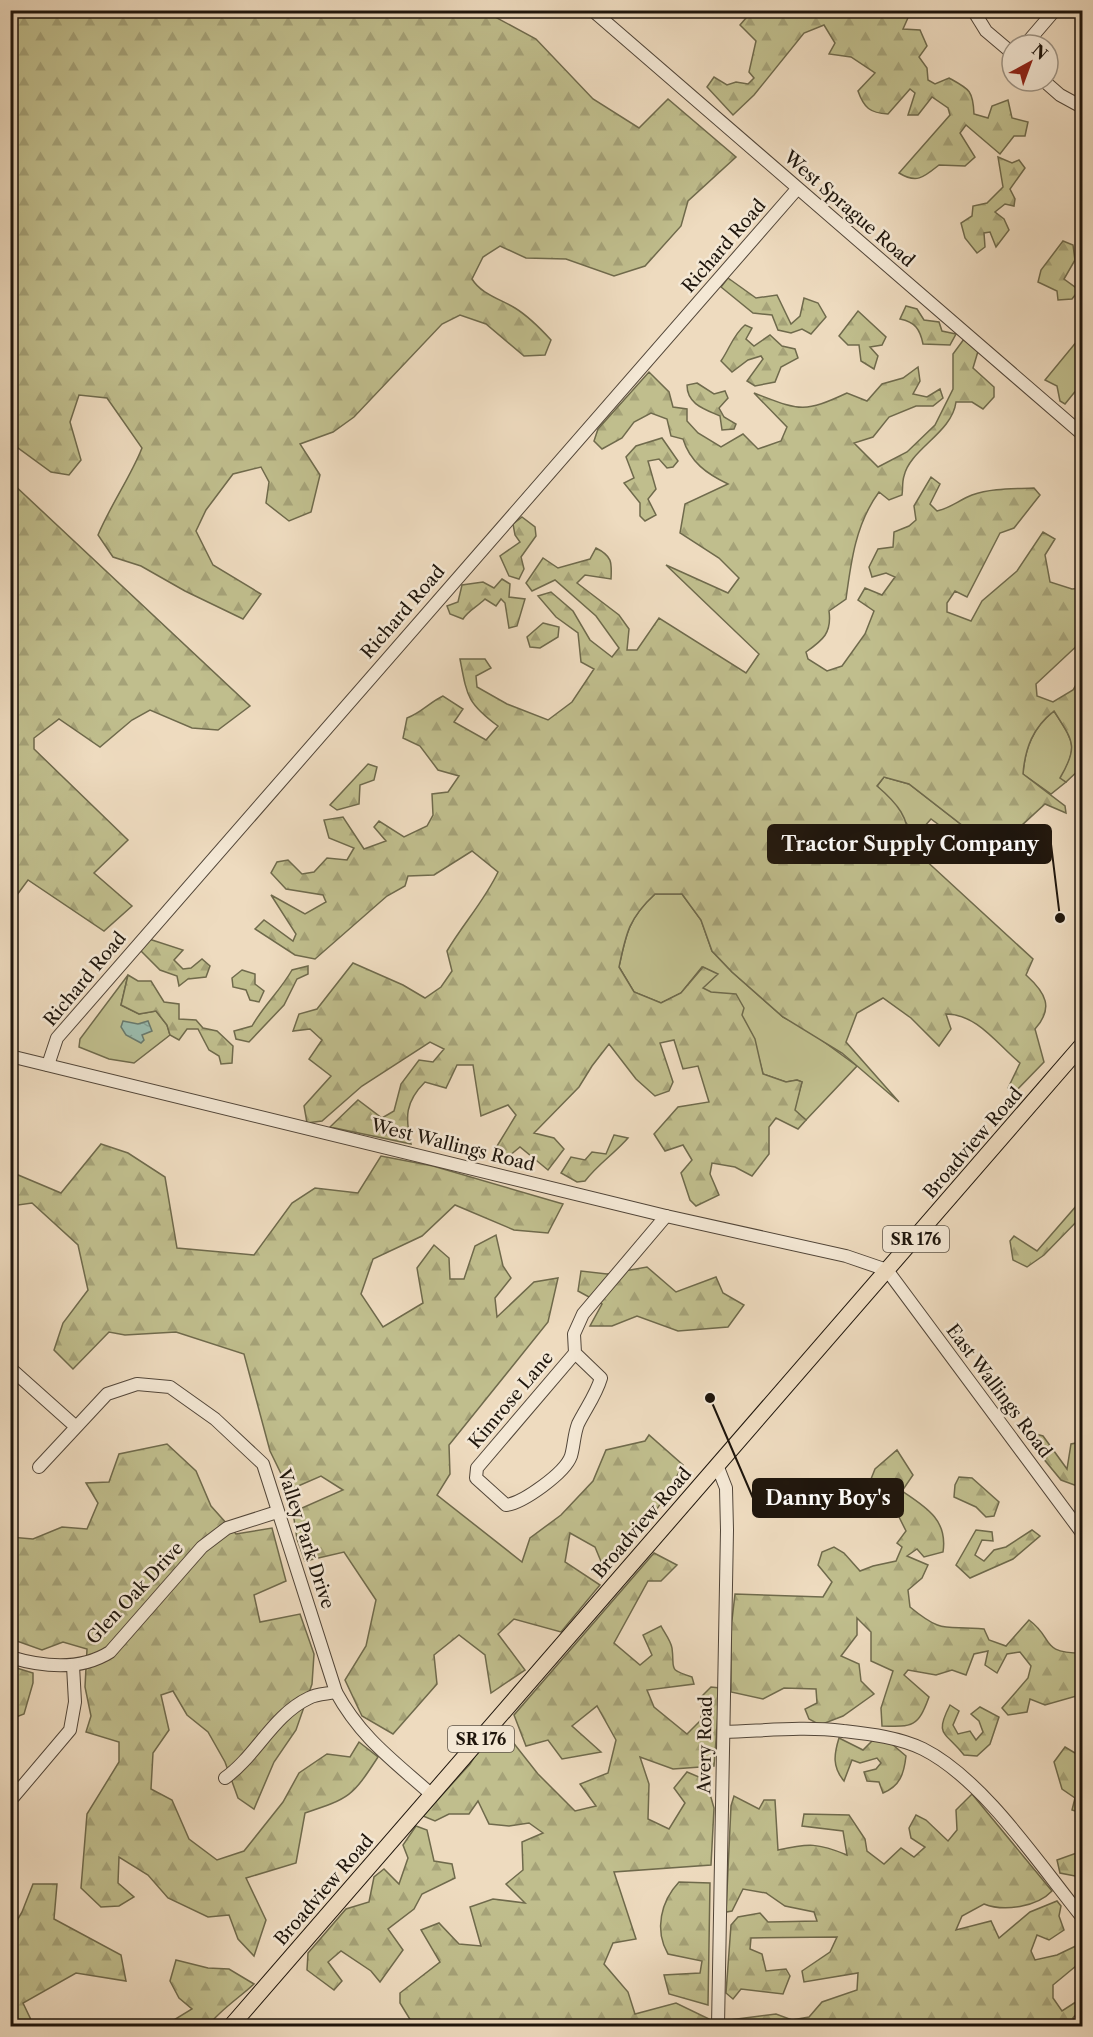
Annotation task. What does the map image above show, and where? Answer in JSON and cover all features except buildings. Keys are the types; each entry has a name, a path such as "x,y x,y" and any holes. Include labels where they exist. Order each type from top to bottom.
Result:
{"main road":[{"name":"Broadview Road","path":"231,2026 1083,1045"}],"street":[{"name":"West Sprague Road","path":"592,10 1083,434"},
{"path":"973,10 986,31 1000,43"},
{"path":"1035,33 1055,10"},
{"path":"1058,93 1083,107"},
{"name":"Richard Road","path":"48,1065 57,1038 797,189"},
{"name":"West Wallings Road","path":"10,1056 666,1215 846,1256 886,1270"},
{"name":"Kimrose Lane","path":"575,1353 477,1468 476,1478 506,1505 518,1504 563,1469 570,1458 578,1426 596,1396 601,1378 575,1353 574,1334 583,1314 666,1215"},
{"name":"East Wallings Road","path":"886,1270 1083,1533"},
{"path":"10,1368 75,1426"},
{"name":"Valley Park Drive","path":"39,1467 75,1426 107,1395 137,1384 170,1387 215,1419 262,1464 336,1692 360,1731 432,1795"},
{"name":"Avery Road","path":"717,1466 725,1483 727,1509 718,2026"},
{"name":"Glen Oak Drive","path":"10,1657 73,1666 98,1660 110,1652 202,1547 227,1528 278,1512"},
{"path":"10,1801 70,1730 75,1702 73,1666"},
{"path":"225,1778 239,1768 284,1716 309,1698 336,1692"},
{"path":"724,1732 840,1730 883,1736 921,1749 952,1766 977,1789 1083,1917"}],"green space":[{"path":"226,10 232,15 247,10 484,11 536,39 593,99 639,128 668,99 736,157 688,201 681,226 645,266 614,276 566,259 526,258 500,246 483,257 472,279 480,289 520,311 543,331 551,340 545,355 524,356 486,324 460,315 442,324 354,417 333,432 300,444 320,475 311,512 289,521 266,503 269,482 261,467 233,474 206,510 196,531 213,565 261,594 243,619 185,591 141,566 113,557 98,535 142,448 107,398 79,395 70,422 81,460 69,475 51,472 10,442 11,11"},
{"path":"752,11 911,11 903,29 920,30 927,46 919,57 927,68 928,80 935,84 949,78 961,85 971,95 974,114 988,118 992,106 1008,100 1012,118 1028,122 1025,136 1014,136 1000,154 966,125 960,133 975,157 965,166 939,165 920,178 911,178 899,173 950,115 948,108 932,97 918,115 908,115 915,93 910,89 888,114 868,108 858,91 875,73 851,57 829,54 835,43 824,25 804,33 754,95 733,115 707,87 714,77 727,85 736,82 748,84 754,78 749,72 756,41 740,25"},
{"path":"998,157 1012,163 1019,160 1025,168 1010,189 1015,199 1014,206 1005,204 995,212 1004,219 1009,230 996,247 990,232 984,233 985,247 977,253 965,238 961,223 972,216 973,206 987,203 1003,187"},
{"path":"1063,241 1073,245 1075,260 1064,279 1079,290 1072,299 1058,300 1057,291 1038,282 1041,270"},
{"path":"728,278 756,298 777,295 791,324 800,316 804,298 818,303 826,317 811,334 802,329 791,333 778,330 772,315 753,313 721,287"},
{"path":"906,306 917,309 924,320 939,322 942,331 956,334 950,345 923,344 916,327 900,319"},
{"path":"858,311 886,337 882,345 870,347 878,356 874,369 861,361 859,345 848,345 839,336"},
{"path":"745,325 752,328 746,339 754,346 770,335 782,346 795,349 798,358 781,367 775,382 755,386 747,381 763,359 761,356 748,360 732,372 721,361"},
{"path":"1082,335 1082,383 1065,404 1060,401 1057,386 1045,380"},
{"path":"964,339 979,348 973,368 994,387 994,397 983,409 972,402 956,402 947,423 908,466 903,478 902,495 889,500 879,492 860,529 846,599 829,611 828,630 817,644 806,652 808,659 827,671 842,666 865,634 874,611 858,600 865,588 882,595 895,577 886,573 872,577 869,567 878,549 893,547 894,532 909,526 916,520 914,506 931,477 940,484 930,504 937,511 972,495 987,491 1034,488 1040,495 1014,528 1000,533 967,597 955,591 947,603 947,612 971,621 982,601 1017,571 1043,532 1055,539 1045,555 1050,582 1072,589 1082,588 1082,641 1036,684 1037,696 1053,702 1073,690 1082,674 1082,767 1066,782 1060,778 1070,758 1071,744 1066,730 1054,711 1035,731 1031,739 1023,774 1065,806 1066,813 1045,804 996,849 978,854 972,833 909,784 884,777 877,786 891,799 905,819 909,845 1033,959 1026,975 1039,988 1045,1001 1044,1014 1035,1029 1044,1062 1014,1093 1008,1088 1020,1063 977,1024 957,1015 946,1014 951,1029 939,1046 911,1018 883,998 857,1013 846,1042 899,1102 842,1053 783,1017 732,972 712,951 701,920 682,894 655,894 634,919 621,955 619,967 634,992 661,1003 681,993 703,967 718,974 703,988 711,992 736,994 744,1008 742,1015 755,1039 763,1074 786,1082 797,1080 802,1082 795,1110 806,1120 798,1129 776,1118 769,1127 769,1154 752,1176 735,1167 712,1163 710,1174 719,1195 696,1206 690,1200 681,1173 692,1160 683,1145 665,1151 654,1134 678,1107 709,1102 698,1066 683,1069 674,1040 660,1043 673,1082 669,1091 655,1096 636,1079 609,1044 579,1087 534,1133 554,1138 564,1149 548,1170 520,1147 503,1161 494,1151 516,1115 508,1105 481,1116 473,1065 457,1065 446,1088 425,1082 418,1089 408,1110 411,1144 330,1127 358,1100 382,1118 394,1111 401,1084 419,1060 433,1062 444,1049 430,1042 362,1086 322,1121 307,1123 304,1106 331,1076 309,1059 322,1040 310,1029 293,1031 299,1014 317,1009 353,963 403,985 425,998 441,987 452,971 447,951 498,872 472,851 434,875 408,876 405,886 387,896 315,959 295,955 255,929 264,920 293,941 296,934 271,895 305,914 326,902 323,895 286,889 271,873 277,862 288,860 302,874 314,872 327,858 347,860 354,848 329,838 324,820 343,817 364,849 386,841 374,827 379,821 404,837 427,826 433,815 432,794 448,792 459,776 438,770 420,746 403,738 407,718 443,696 463,709 454,722 486,740 498,726 480,711 470,698 460,659 485,659 491,668 476,676 477,687 507,704 548,720 572,702 594,669 581,662 578,633 556,617 538,596 551,592 573,611 590,640 612,657 619,648 596,616 555,580 532,591 526,583 543,558 558,568 590,559 596,548 608,557 611,564 611,579 585,575 577,583 619,615 629,629 627,650 637,650 659,618 746,673 759,654 666,565 728,593 739,578 719,558 680,533 685,504 728,484 713,476 695,461 683,439 671,436 667,419 651,413 634,422 622,438 602,449 594,441 598,429 649,372 669,392 673,407 687,409 687,421 698,433 721,447 743,434 758,449 781,441 787,427 754,393 800,407 810,407 847,393 867,401 882,384 903,378 918,367 920,381 913,394 927,397 940,389 943,398 933,406 916,406 889,417 873,437 854,443 878,467 907,452 935,425 953,389 953,354"},
{"path":"697,383 714,394 725,391 728,398 719,408 724,417 736,424 734,429 722,430 720,416 693,401 687,385"},
{"path":"662,438 678,461 673,467 667,468 659,459 648,461 656,489 648,499 656,515 645,521 640,516 640,503 624,483 634,478 626,457 636,446"},
{"path":"11,482 250,706 218,730 192,728 150,710 132,720 100,747 59,719 34,738 34,749 128,840 94,873 132,906 104,931 28,880 11,903"},
{"path":"522,517 535,527 536,536 521,557 524,569 519,579 509,576 500,556 520,542 515,535 513,524"},
{"path":"502,579 510,584 509,597 525,599 517,626 509,628 505,603 501,599 496,606 485,599 463,619 450,614 447,606 458,602 462,585 483,582 494,588"},
{"path":"543,623 559,627 558,637 540,648 530,647 527,637"},
{"path":"1054,711 1066,730 1072,751 1061,778 1066,782 1051,794 1023,774 1031,739"},
{"path":"368,764 377,767 374,780 360,785 359,804 337,810 330,805"},
{"path":"884,777 909,784 972,833 978,854 931,819 923,828 925,860 909,845 910,828 877,786"},
{"path":"655,894 682,894 701,920 712,951 732,972 783,1017 805,1028 857,1066 806,1120 794,1110 802,1082 797,1080 786,1082 763,1074 755,1045 745,1022 729,1004 702,988 717,974 702,967 681,993 661,1003 634,992 619,967 621,955 634,919"},
{"path":"149,939 183,950 174,960 183,969 191,968 202,959 210,966 206,977 188,979 179,986 177,976 160,970 140,950"},
{"path":"308,966 308,974 297,979 284,1005 249,1042 236,1039 234,1031 252,1026 292,970"},
{"path":"242,970 255,974 255,984 264,991 259,1002 250,1000 246,990 233,987 232,978"},
{"path":"128,975 121,1005 139,1014 156,1011 167,1025 170,1035 134,1063 109,1059 79,1047 80,1039"},
{"path":"128,975 138,981 151,981 164,1002 179,1004 179,1019 196,1020 203,1028 217,1031 233,1046 232,1063 221,1064 219,1056 209,1050 198,1029 187,1029 179,1040 170,1035 167,1025 156,1011 139,1014 121,1005"},
{"path":"614,1135 628,1138 585,1181 577,1182 561,1173 571,1157 585,1160 592,1152 606,1154"},
{"path":"101,1144 128,1153 165,1177 177,1248 254,1255 292,1203 315,1188 358,1193 381,1156 433,1166 563,1204 548,1233 514,1230 455,1205 422,1236 373,1259 361,1294 383,1327 423,1303 417,1268 434,1245 449,1258 450,1279 464,1279 475,1246 496,1235 503,1266 511,1278 495,1298 497,1317 534,1282 558,1278 548,1322 449,1445 450,1474 437,1495 522,1562 530,1538 561,1515 593,1481 606,1450 645,1441 649,1435 683,1465 648,1522 605,1571 595,1547 570,1533 565,1562 600,1585 561,1632 514,1619 498,1634 525,1670 491,1693 485,1655 459,1635 434,1655 437,1684 393,1734 362,1716 345,1680 366,1646 376,1600 344,1552 305,1561 297,1539 293,1512 343,1490 321,1476 289,1490 270,1451 244,1354 176,1332 125,1335 109,1332 73,1369 54,1350 63,1323 88,1290 78,1245 32,1203 11,1206 11,1172 61,1193"},
{"path":"1082,1194 1082,1216 1044,1255 1027,1267 1013,1260 1010,1241 1014,1236 1037,1251 1077,1205"},
{"path":"647,1267 676,1292 716,1277 723,1293 744,1305 728,1327 678,1331 637,1316 612,1326 590,1326 602,1304 578,1291 581,1271 607,1274"},
{"path":"1032,1433 1043,1436 1067,1469 1071,1444 1082,1442 1082,1483 1077,1486 1061,1480 1028,1440"},
{"path":"167,1444 196,1471 211,1506 236,1534 272,1528 286,1581 254,1595 260,1622 300,1614 314,1654 312,1684 296,1730 274,1762 254,1809 238,1798 225,1762 208,1732 187,1715 173,1691 161,1695 169,1730 153,1753 151,1789 172,1800 189,1839 217,1860 244,1851 283,1802 299,1773 327,1754 350,1757 359,1742 378,1757 362,1781 349,1794 332,1804 305,1813 296,1863 246,1878 266,1920 254,1956 238,1939 229,1915 208,1917 168,1898 148,1875 119,1857 118,1883 134,1897 119,1906 101,1907 81,1888 87,1814 119,1762 119,1742 86,1732 91,1716 85,1687 87,1649 63,1642 42,1650 11,1639 10,1537 33,1539 62,1527 87,1529 98,1503 86,1483 109,1482 119,1454"},
{"path":"897,1450 913,1475 902,1491 927,1509 939,1523 944,1541 943,1552 924,1557 917,1549 907,1556 928,1565 922,1578 908,1590 910,1607 930,1622 938,1625 984,1629 989,1640 1006,1646 1029,1620 1053,1648 1059,1651 1082,1653 1082,1668 1076,1677 1080,1695 1045,1705 1030,1699 1027,1712 1008,1715 1002,1708 1028,1678 1031,1666 1020,1652 1007,1654 997,1673 985,1665 988,1651 974,1654 966,1675 952,1670 936,1675 908,1670 904,1675 929,1697 925,1707 913,1723 901,1726 882,1726 881,1708 893,1671 871,1661 871,1632 857,1618 857,1635 841,1656 859,1664 861,1681 874,1694 843,1716 820,1725 809,1719 805,1709 817,1703 816,1689 784,1688 763,1699 731,1692 731,1629 735,1594 823,1597 832,1582 818,1565 822,1552 834,1547 844,1553 860,1571 896,1561 902,1547 897,1543 906,1531 887,1493 871,1479 875,1469"},
{"path":"959,1477 972,1478 999,1502 994,1516 986,1517 976,1507 954,1497 955,1485"},
{"path":"976,1530 992,1532 993,1541 982,1540 975,1555 984,1561 994,1550 1006,1547 1032,1530 1040,1536 1013,1559 970,1578 956,1565"},
{"path":"654,1553 677,1565 661,1581 648,1581 614,1643 640,1665 652,1655 643,1635 661,1626 671,1645 675,1670 692,1677 694,1684 647,1690 654,1707 687,1734 701,1720 702,1696 711,1687 720,1688 714,1766 673,1769 640,1757 649,1784 648,1819 669,1829 685,1803 674,1788 687,1772 706,1780 714,1808 711,1865 614,1872 636,1939 613,1943 604,1964 628,1992 635,2014 676,2003 709,2019 709,2026 414,2026 400,2003 400,1993 440,1962 421,1930 439,1923 459,1944 481,1946 470,1907 493,1899 525,1903 506,1884 523,1870 522,1842 543,1833 529,1823 509,1826 489,1824 478,1801 469,1814 449,1814 435,1821 423,1816 470,1764 482,1745 512,1741 538,1774 575,1811 596,1806 580,1784 608,1773 616,1740 597,1706 572,1726 601,1752 562,1759 548,1740 526,1746 514,1715"},
{"path":"10,1666 33,1673 33,1683 24,1714 11,1719"},
{"path":"950,1705 959,1711 953,1725 958,1734 970,1731 976,1740 983,1732 979,1721 971,1714 980,1707 999,1717 990,1744 977,1756 964,1755 944,1733 943,1723"},
{"path":"839,1738 863,1750 874,1739 886,1739 906,1756 902,1774 897,1783 883,1793 879,1782 867,1781 864,1772 876,1769 881,1763 877,1758 860,1763 852,1760 844,1781 837,1771 835,1760"},
{"path":"1065,1747 1080,1756 1082,1763 1082,1813 1072,1810 1075,1798 1062,1789 1054,1762"},
{"path":"972,1794 1052,1891 1038,1901 1020,1907 1001,1908 984,1904 962,1916 956,1930 991,1921 999,1938 1030,1912 1057,1901 1061,1906 1059,1916 1064,1930 1049,1940 1037,1935 1031,1951 1035,1960 1057,1955 1082,1943 1082,1961 1053,1985 1053,1998 1062,2011 1082,1998 1082,2007 1073,2018 1081,2026 730,2026 730,2020 776,2014 792,2020 809,2017 822,2002 857,1990 858,1973 804,1982 802,1971 830,1952 837,1937 751,1938 750,1949 762,1954 766,1971 786,1969 790,1976 783,1994 741,1989 733,1999 726,1993 731,1925 738,1917 760,1913 768,1922 817,1921 814,1912 785,1906 766,1893 743,1889 732,1911 726,1912 731,1806 734,1796 759,1809 764,1800 775,1800 778,1850 813,1845 847,1855 843,1831 802,1826 804,1814 849,1815 865,1839 867,1851 884,1864 901,1848 914,1857 925,1847 911,1838 909,1828 916,1815 926,1820 948,1841 957,1830 956,1810"},
{"path":"416,1826 427,1830 434,1861 452,1864 455,1878 422,1894 414,1909 388,1929 403,1950 380,1982 371,1971 341,1951 328,1962 342,1981 334,1990 307,1970 308,1953 346,1909 369,1902 374,1877 384,1869 399,1884 408,1858 403,1845"},
{"path":"1082,1851 1082,1871 1075,1876 1060,1873 1057,1860"},
{"path":"679,1882 710,1883 708,2005 669,1994 664,1975 700,1973 702,1961 668,1954 661,1935 661,1916 664,1907"},
{"path":"33,1884 57,1884 54,1919 121,1955 126,1981 76,1973 23,2003 34,2026 11,2026 11,1931 22,1912"},
{"path":"176,1960 208,1968 229,1969 254,1984 208,2026 164,2026 192,2009 179,1998 170,1981"}],"water":[{"path":"123,1021 138,1024 148,1021 152,1031 142,1035 144,1040 141,1043 126,1035 121,1027"}],"place":[{"name":"Tractor Supply Company","path":"1060,918"},
{"name":"Danny Boy's","path":"710,1398"}]}
